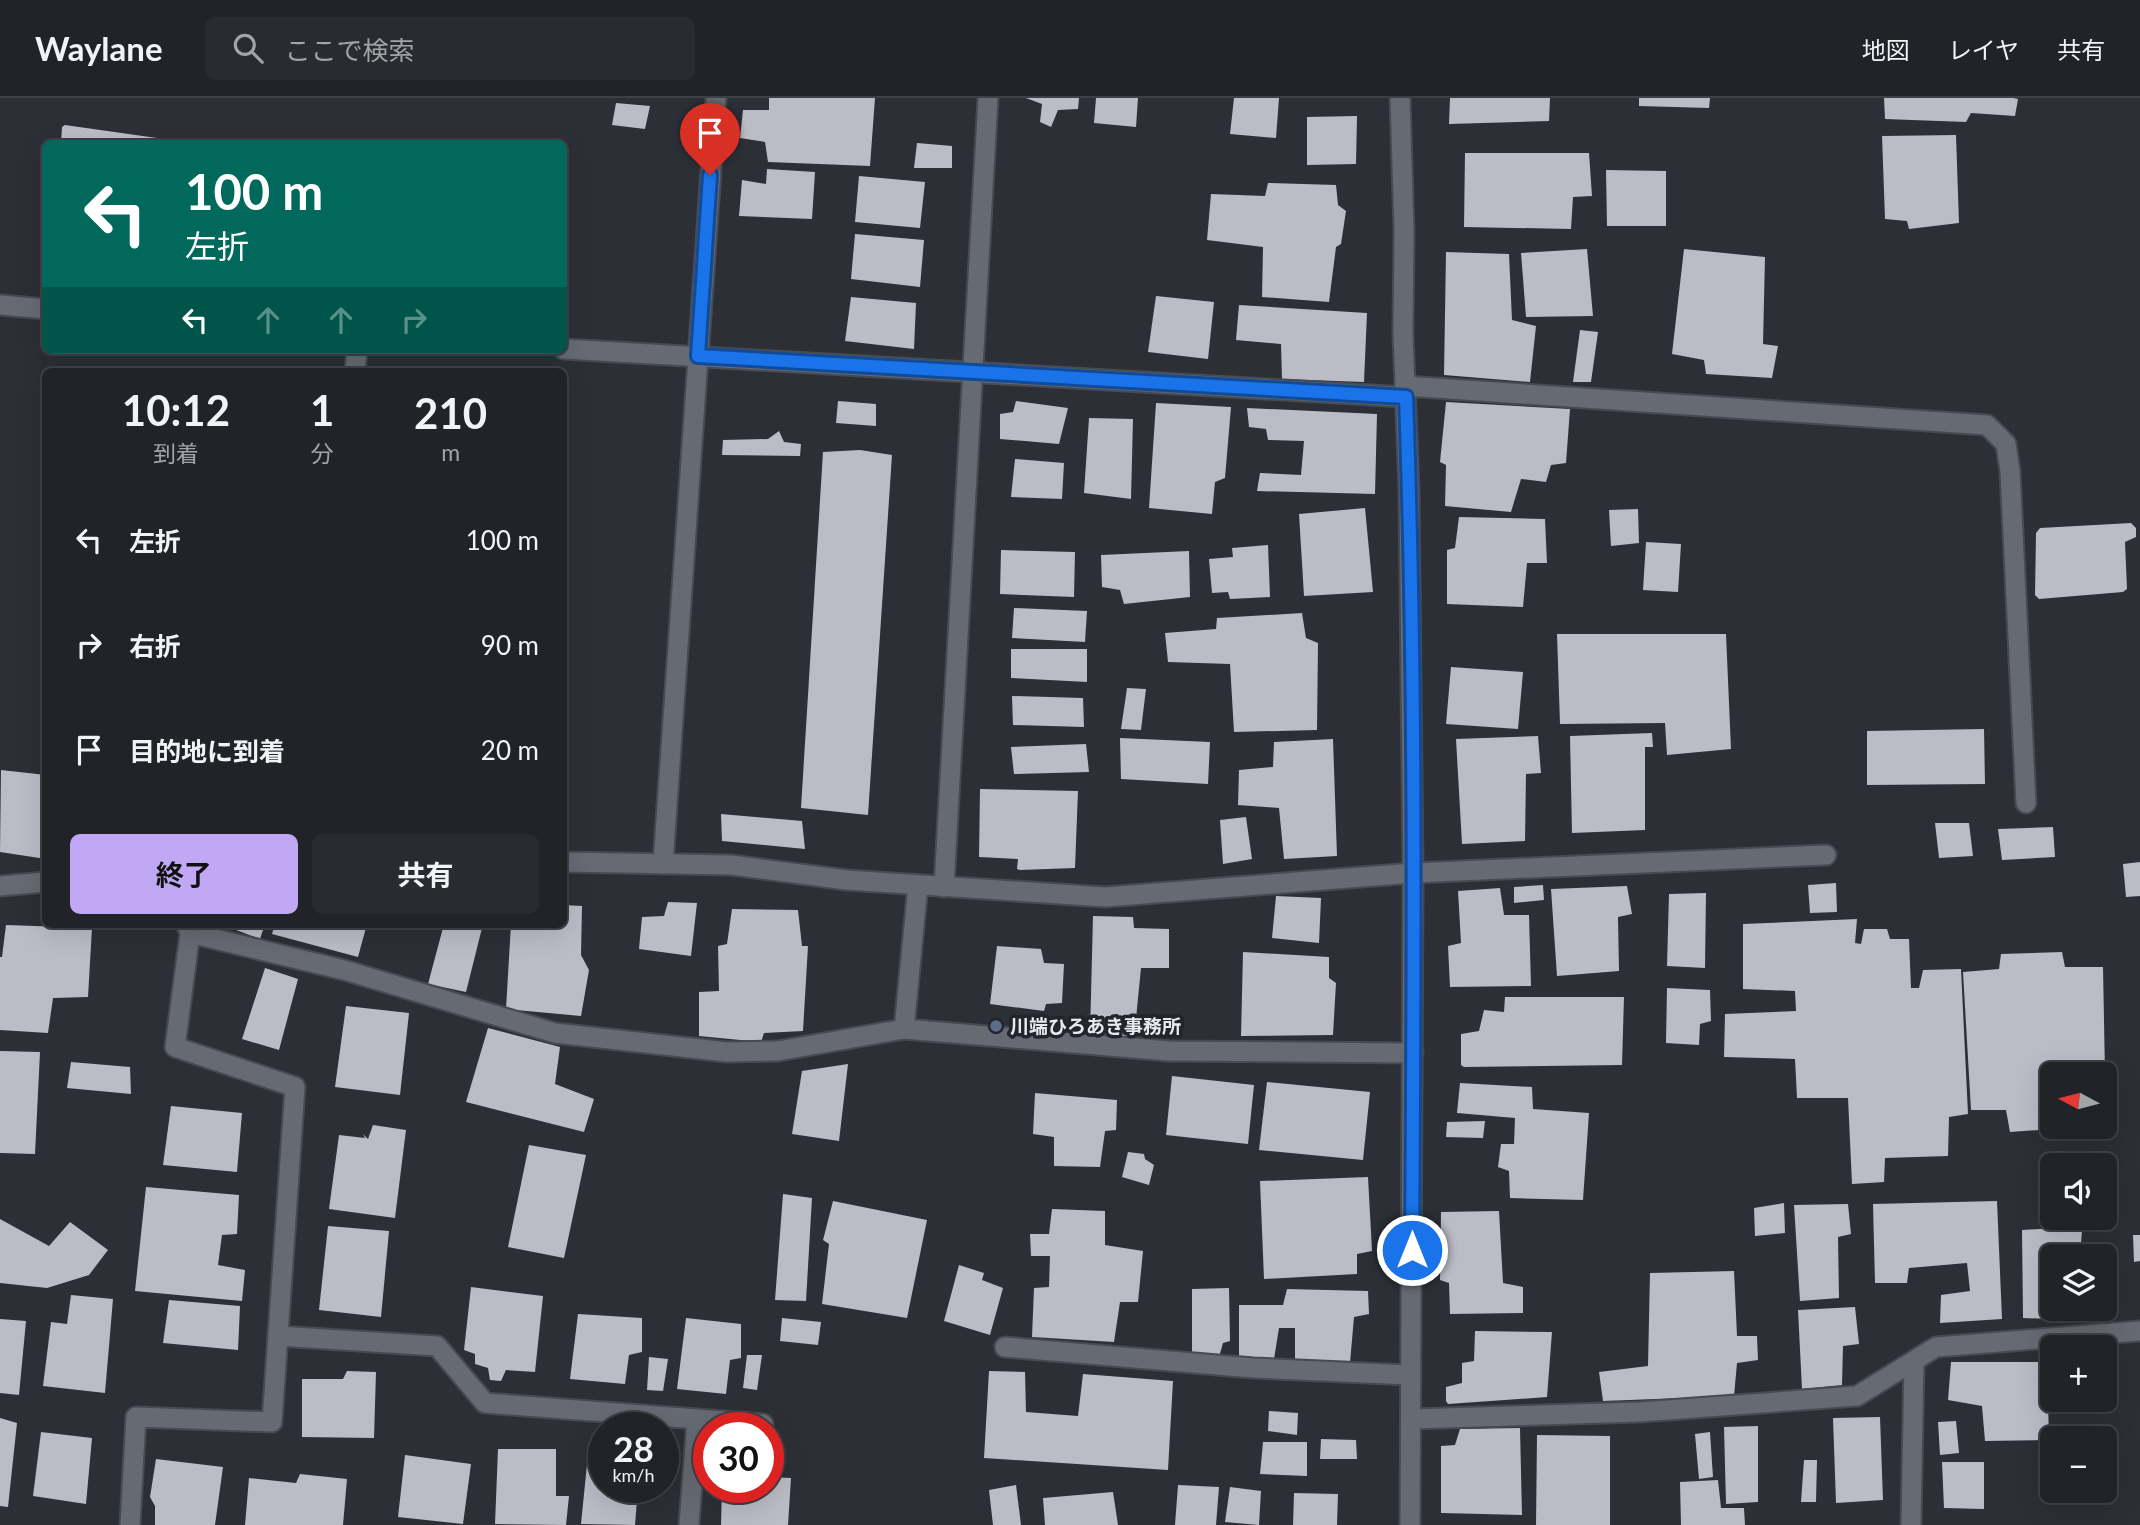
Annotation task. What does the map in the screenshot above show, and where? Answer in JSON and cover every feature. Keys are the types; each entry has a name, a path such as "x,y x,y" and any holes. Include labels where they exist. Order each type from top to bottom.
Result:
{"street":[{"path":"663,864 716,98"},
{"path":"944,887 988,98"},
{"path":"1401,98 1404,231 1402,334 1409,490 1413,873 1410,1525"},
{"path":"0,305 42,309"},
{"path":"567,349 973,372 1406,391 1987,425 2006,444 2010,471 2026,803"},
{"path":"567,862 731,865 847,880 1105,897 1413,873 1826,855"},
{"path":"0,886 42,882"},
{"path":"904,1030 918,885"},
{"path":"130,1525 136,1417 272,1422 295,1087 175,1048 188,928 344,970 555,1033 727,1052 778,1051 904,1030 1170,1051 1413,1053"},
{"path":"1411,1419 1640,1412 1857,1396 1936,1347 2140,1331"},
{"path":"278,1336 436,1346 485,1403 693,1419"},
{"path":"1006,1347 1253,1368 1410,1375"},
{"path":"1911,1525 1914,1361"},
{"path":"689,1525 693,1464"}],"building":[{"path":"769,98 875,98 870,166 768,162 765,142 740,138 743,110 769,110"},
{"path":"1026,98 1079,98 1078,109 1058,110 1051,127 1040,122 1042,104"},
{"path":"1096,98 1138,98 1136,127 1094,123"},
{"path":"1234,98 1279,98 1276,138 1230,134"},
{"path":"1450,98 1550,98 1549,121 1449,124"},
{"path":"1639,98 1710,98 1709,108 1639,106"},
{"path":"1884,98 2018,99 2015,116 1971,113 1966,122 1885,119"},
{"path":"616,103 650,106 645,129 612,125"},
{"path":"1357,116 1356,164 1307,165 1307,117"},
{"path":"65,125 171,140 61,140 62,127"},
{"path":"1956,135 1959,223 1909,229 1907,221 1885,219 1882,136"},
{"path":"917,143 952,146 952,168 914,168"},
{"path":"1465,153 1589,153 1592,196 1573,197 1571,229 1464,227"},
{"path":"767,169 815,172 812,219 739,216 742,180 766,184"},
{"path":"1606,170 1666,171 1666,226 1607,226"},
{"path":"859,176 925,182 920,228 855,222"},
{"path":"1268,183 1336,185 1338,205 1346,211 1341,244 1336,247 1329,302 1262,297 1263,247 1207,240 1211,194 1265,196"},
{"path":"855,234 924,240 920,287 851,279"},
{"path":"1587,249 1593,316 1526,317 1521,253"},
{"path":"1684,249 1765,257 1763,344 1778,346 1772,378 1706,374 1704,360 1672,354"},
{"path":"1446,252 1509,254 1512,320 1536,326 1530,382 1444,375"},
{"path":"1156,296 1214,302 1208,359 1148,352"},
{"path":"851,297 916,303 914,349 845,341"},
{"path":"1239,305 1367,313 1364,382 1282,379 1281,344 1236,340"},
{"path":"1580,330 1598,332 1591,382 1573,382"},
{"path":"838,401 876,404 876,426 836,423"},
{"path":"1016,401 1068,408 1059,444 1000,439 1000,414 1013,412"},
{"path":"1446,402 1570,409 1566,463 1551,465 1546,482 1521,479 1511,512 1445,506 1446,465 1440,462"},
{"path":"1156,403 1231,407 1225,478 1215,482 1212,514 1149,508"},
{"path":"1247,408 1377,414 1375,494 1257,491 1260,473 1301,475 1304,441 1268,440 1266,429 1249,427"},
{"path":"1089,418 1133,419 1131,499 1084,493"},
{"path":"779,431 784,442 801,444 800,456 722,455 723,440 768,439"},
{"path":"860,450 892,455 868,815 801,808 823,452"},
{"path":"1015,459 1064,463 1062,499 1011,497"},
{"path":"1365,508 1373,592 1304,596 1299,514"},
{"path":"1638,509 1639,543 1611,546 1609,510"},
{"path":"1459,517 1545,519 1547,563 1527,563 1523,607 1447,604 1447,550 1455,548"},
{"path":"2131,523 2136,528 2136,537 2125,542 2127,589 2123,592 2039,599 2035,595 2036,533 2040,528"},
{"path":"1646,542 1681,544 1678,592 1643,590"},
{"path":"1268,545 1270,597 1230,599 1228,592 1212,593 1209,559 1233,557 1232,548"},
{"path":"1001,550 1075,552 1074,597 1000,594"},
{"path":"1189,551 1190,597 1124,604 1120,590 1102,587 1101,555"},
{"path":"1014,608 1087,611 1085,642 1012,638"},
{"path":"1302,613 1306,638 1318,643 1317,730 1234,732 1230,664 1168,662 1165,633 1216,629 1217,618"},
{"path":"1557,634 1726,634 1731,749 1667,755 1665,723 1560,724"},
{"path":"1011,649 1087,649 1087,682 1011,678"},
{"path":"1451,667 1523,672 1518,729 1446,724"},
{"path":"1127,688 1146,689 1141,730 1121,729"},
{"path":"1012,696 1083,698 1084,727 1013,725"},
{"path":"1984,729 1985,784 1867,785 1867,731"},
{"path":"1652,733 1653,747 1645,747 1645,830 1572,833 1570,736"},
{"path":"1538,736 1541,773 1526,774 1525,841 1462,844 1456,739"},
{"path":"1120,738 1210,742 1208,784 1121,779"},
{"path":"1333,739 1337,856 1284,859 1279,808 1238,805 1239,770 1273,767 1274,742"},
{"path":"1086,744 1089,772 1014,774 1011,747"},
{"path":"1,770 42,775 42,858 0,852"},
{"path":"980,789 1078,791 1075,868 1020,870 1017,869 1018,859 979,857"},
{"path":"721,814 802,821 805,849 722,841"},
{"path":"1246,817 1252,859 1223,864 1220,820"},
{"path":"1935,823 1969,823 1973,856 1939,858"},
{"path":"2053,827 2055,857 2002,860 1998,829"},
{"path":"2140,862 2140,896 2126,897 2123,864"},
{"path":"1836,883 1837,912 1810,913 1808,885"},
{"path":"1543,885 1544,900 1514,903 1514,887"},
{"path":"1627,886 1632,914 1618,917 1619,971 1557,976 1551,889"},
{"path":"1500,888 1504,915 1529,915 1531,986 1450,987 1448,946 1461,943 1458,891"},
{"path":"1706,893 1705,968 1667,966 1669,894"},
{"path":"1276,896 1321,898 1319,943 1272,938"},
{"path":"668,902 697,903 691,956 639,949 642,917 664,916"},
{"path":"567,905 582,906 581,955 589,970 581,1016 506,1009 511,928 567,928"},
{"path":"732,909 798,910 802,946 808,946 803,1031 764,1033 761,1042 699,1036 699,992 719,991 718,946 727,944"},
{"path":"1093,916 1133,917 1134,928 1169,929 1169,968 1141,968 1134,1039 1090,1035"},
{"path":"1857,919 1855,943 1861,944 1864,929 1887,929 1890,939 1909,939 1911,988 1919,988 1923,970 1961,969 1968,1114 1949,1117 1948,1156 1885,1158 1884,1182 1852,1184 1848,1098 1797,1098 1795,1059 1724,1057 1725,1014 1796,1011 1795,991 1743,989 1743,924"},
{"path":"6,925 92,928 88,997 53,998 48,1033 0,1030 2,957"},
{"path":"231,928 264,928 260,939"},
{"path":"274,928 366,928 358,957 272,934"},
{"path":"443,928 482,928 466,992 428,984"},
{"path":"997,946 1041,949 1044,963 1064,964 1062,1003 1046,1004 1044,1011 990,1004"},
{"path":"1243,952 1329,957 1329,978 1336,983 1333,1035 1241,1036"},
{"path":"2062,952 2065,967 2103,967 2105,1062 2040,1062 2040,1130 2010,1132 2006,1110 1971,1110 1963,972 1999,969 2001,954"},
{"path":"265,968 298,979 279,1050 242,1039"},
{"path":"1667,988 1710,990 1711,1021 1700,1024 1699,1045 1666,1043"},
{"path":"1505,997 1624,997 1622,1065 1464,1067 1461,1065 1461,1034 1479,1031 1484,1010 1504,1012"},
{"path":"346,1006 409,1013 400,1095 335,1087"},
{"path":"488,1028 560,1047 555,1084 594,1099 584,1132 466,1102"},
{"path":"0,1051 40,1052 35,1154 0,1153"},
{"path":"71,1062 130,1067 131,1094 67,1088"},
{"path":"848,1064 839,1141 792,1134 802,1071"},
{"path":"1172,1076 1254,1085 1248,1144 1166,1135"},
{"path":"1267,1082 1370,1092 1363,1160 1259,1150"},
{"path":"1460,1083 1532,1087 1533,1109 1589,1113 1583,1200 1510,1198 1509,1171 1498,1167 1501,1144 1514,1144 1515,1118 1457,1113"},
{"path":"1035,1093 1117,1100 1116,1130 1105,1131 1100,1167 1054,1166 1054,1137 1033,1134"},
{"path":"171,1106 242,1113 237,1172 163,1165"},
{"path":"1485,1121 1483,1138 1446,1137 1447,1122"},
{"path":"373,1125 406,1130 395,1218 329,1209 339,1135 365,1138 363,1134 368,1139"},
{"path":"529,1145 586,1155 564,1258 508,1247"},
{"path":"1128,1152 1144,1154 1145,1159 1154,1165 1149,1185 1122,1177"},
{"path":"1368,1177 1372,1251 1357,1254 1357,1274 1264,1279 1260,1181"},
{"path":"146,1187 239,1195 237,1234 222,1235 218,1265 245,1270 242,1301 135,1291"},
{"path":"783,1194 812,1198 806,1301 775,1300"},
{"path":"833,1201 927,1220 907,1318 822,1304 829,1244 823,1240"},
{"path":"1997,1201 2002,1319 1940,1323 1941,1295 1970,1291 1967,1263 1909,1268 1907,1283 1875,1283 1873,1204"},
{"path":"1784,1203 1785,1233 1755,1236 1754,1208"},
{"path":"1848,1204 1851,1234 1838,1237 1839,1298 1800,1301 1794,1205"},
{"path":"1052,1209 1105,1211 1105,1245 1143,1251 1138,1302 1120,1302 1114,1342 1032,1337 1034,1288 1049,1287 1050,1256 1031,1256 1030,1234 1049,1234"},
{"path":"1499,1211 1503,1283 1523,1287 1523,1313 1450,1314 1449,1283 1440,1280 1441,1212"},
{"path":"0,1219 49,1246 70,1222 108,1250 89,1275 47,1288 0,1283"},
{"path":"328,1226 389,1231 381,1317 319,1310"},
{"path":"2022,1230 2082,1230 2081,1244 2040,1244 2040,1319 2023,1318"},
{"path":"2133,1235 2140,1235 2140,1261 2134,1262"},
{"path":"959,1265 984,1273 982,1280 1003,1288 990,1335 944,1321"},
{"path":"1734,1271 1737,1336 1757,1336 1758,1360 1737,1363 1734,1396 1603,1401 1599,1372 1648,1366 1650,1273"},
{"path":"471,1287 543,1296 535,1372 506,1370 501,1381 490,1380 488,1368 475,1364 475,1354 464,1350"},
{"path":"1229,1288 1230,1341 1223,1343 1219,1357 1192,1353 1192,1289"},
{"path":"1287,1289 1368,1291 1369,1314 1354,1317 1350,1363 1295,1359 1295,1328 1279,1328 1274,1359 1239,1357 1239,1305 1283,1305"},
{"path":"71,1295 113,1299 105,1393 43,1386 51,1322 67,1324"},
{"path":"169,1300 240,1306 238,1350 163,1343"},
{"path":"1855,1307 1859,1344 1843,1346 1842,1385 1802,1389 1798,1310"},
{"path":"578,1314 642,1318 642,1352 629,1355 625,1384 570,1379"},
{"path":"686,1318 741,1324 741,1358 730,1360 726,1394 677,1389"},
{"path":"782,1318 821,1322 818,1345 780,1341"},
{"path":"0,1319 26,1321 19,1395 0,1393"},
{"path":"1475,1331 1552,1332 1547,1397 1448,1404 1446,1387 1462,1383 1462,1363 1474,1361"},
{"path":"747,1355 762,1355 757,1390 743,1388"},
{"path":"649,1357 668,1359 663,1391 647,1390"},
{"path":"1951,1362 2040,1362 2040,1412 2048,1412 2049,1426 2040,1426 2040,1440 1985,1441 1982,1406 1948,1400"},
{"path":"347,1371 376,1372 374,1438 302,1437 302,1379 343,1379"},
{"path":"989,1371 1025,1372 1026,1412 1078,1416 1083,1374 1173,1381 1168,1470 984,1458"},
{"path":"1269,1411 1298,1413 1297,1435 1268,1431"},
{"path":"1880,1417 1883,1500 1836,1503 1833,1418"},
{"path":"0,1418 17,1423 8,1507 0,1506"},
{"path":"1956,1421 1959,1453 1940,1455 1938,1422"},
{"path":"1758,1426 1758,1502 1726,1504 1724,1427"},
{"path":"1520,1428 1522,1515 1441,1513 1441,1446 1455,1445 1460,1429"},
{"path":"41,1432 92,1438 86,1504 33,1496"},
{"path":"1710,1432 1713,1477 1699,1479 1695,1434"},
{"path":"1537,1435 1610,1436 1610,1525 1536,1525"},
{"path":"1321,1439 1356,1440 1357,1459 1320,1459"},
{"path":"1263,1442 1307,1442 1307,1476 1260,1474"},
{"path":"498,1449 556,1449 556,1496 569,1496 566,1525 495,1524"},
{"path":"588,1454 588,1503 637,1503 635,1525 581,1524"},
{"path":"405,1455 471,1464 463,1524 398,1517"},
{"path":"156,1459 223,1467 215,1525 155,1525 155,1506 150,1497"},
{"path":"1804,1460 1817,1460 1816,1502 1801,1502"},
{"path":"1942,1462 1984,1462 1984,1509 1944,1508"},
{"path":"300,1474 347,1479 343,1525 245,1525 249,1478 296,1483"},
{"path":"784,1478 791,1478 788,1525 721,1525 722,1503 784,1503"},
{"path":"1718,1480 1721,1508 1744,1508 1745,1525 1681,1525 1680,1482"},
{"path":"1016,1485 1021,1525 993,1525 989,1490"},
{"path":"1178,1485 1219,1487 1216,1525 1175,1525"},
{"path":"1230,1487 1261,1491 1259,1525 1225,1522"},
{"path":"1113,1492 1118,1525 1045,1525 1043,1498"},
{"path":"1294,1493 1338,1494 1337,1525 1293,1525"}],"place":[{"name":"川端ひろあき事務所","path":"996,1026"}],"route":[{"path":"710,175 698,356 1406,397 1413,846 1412,1250"}]}
